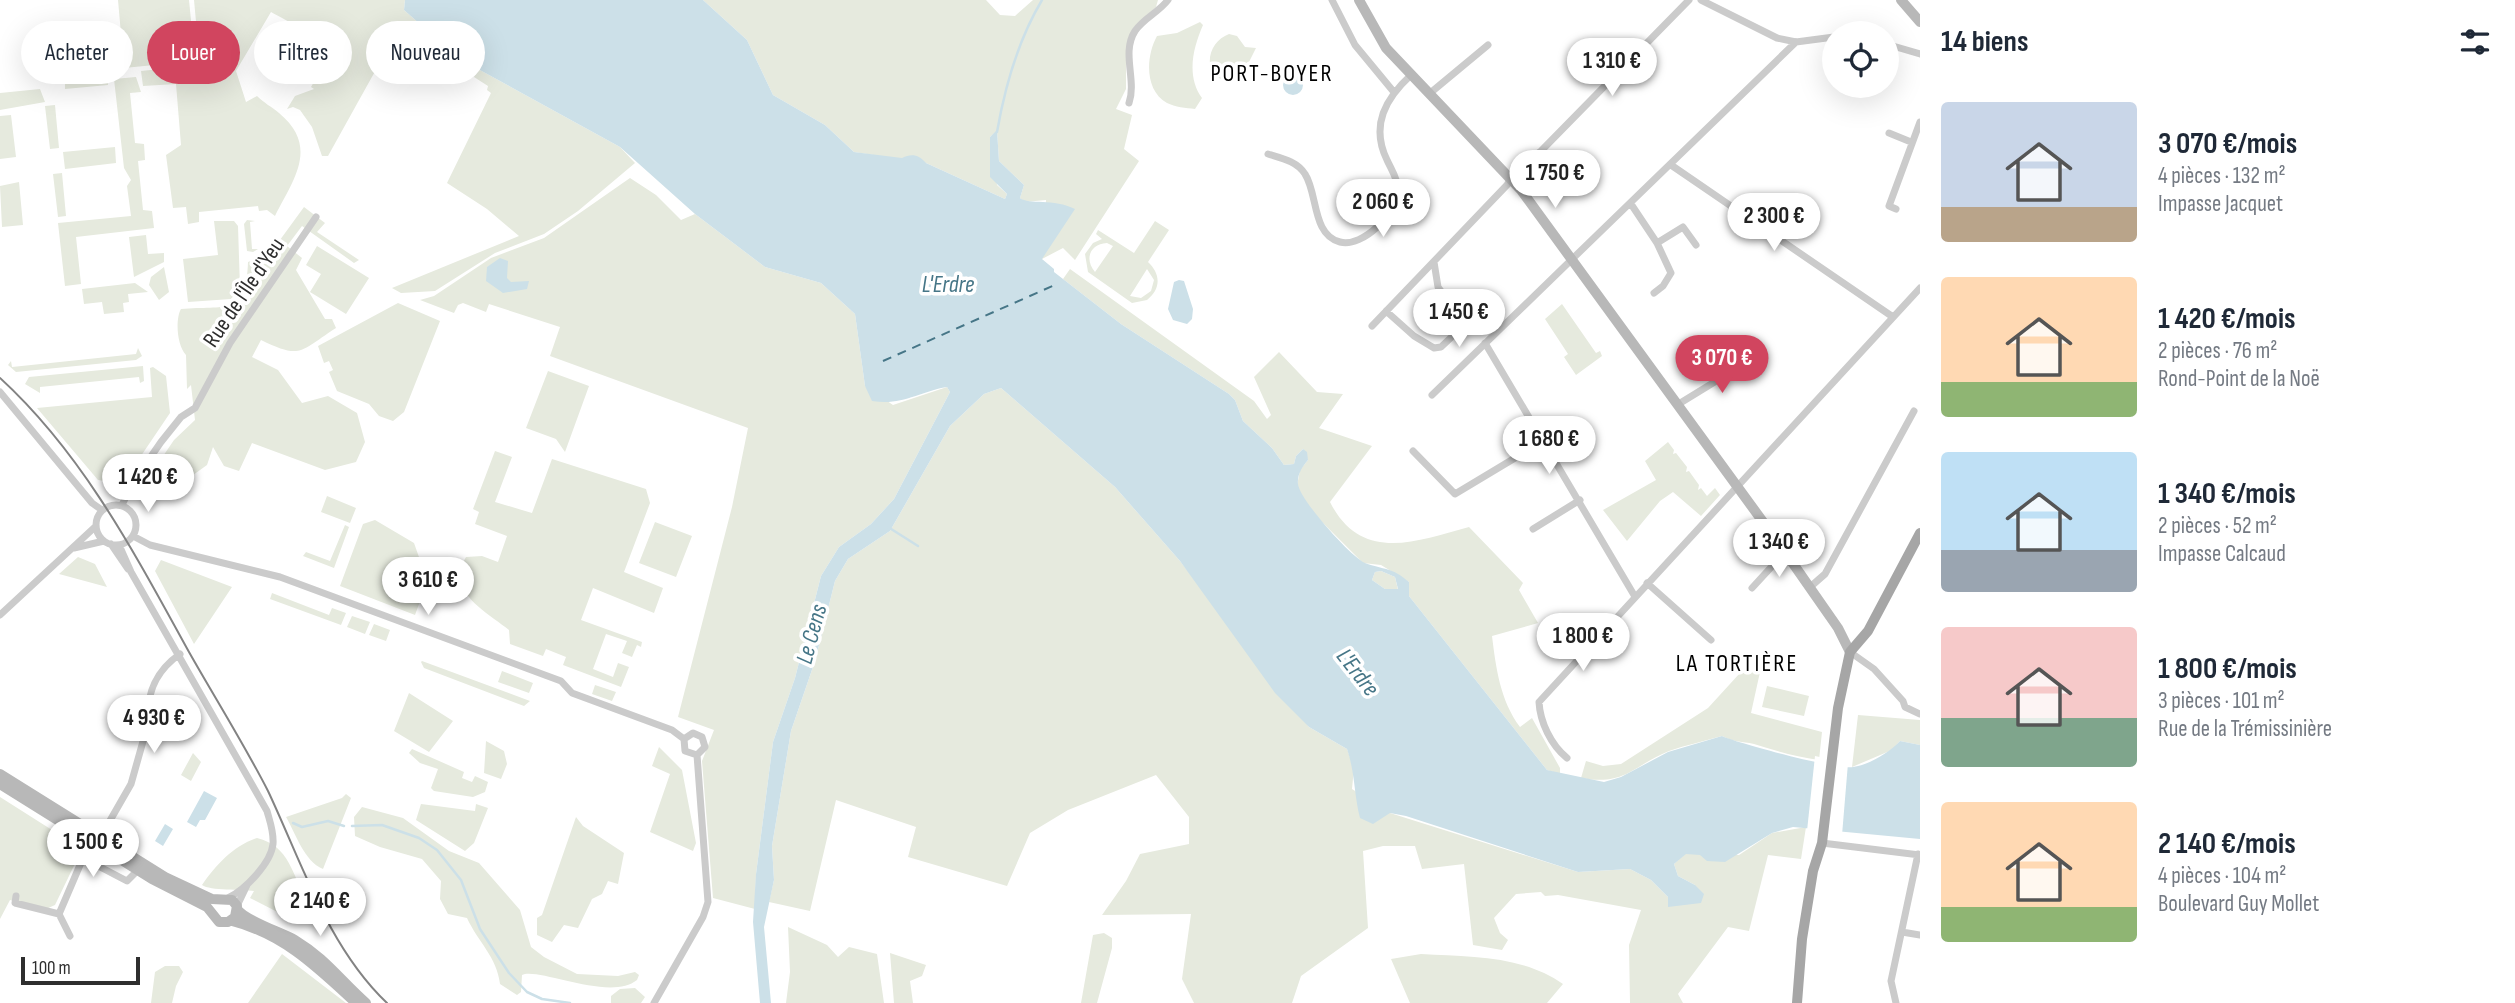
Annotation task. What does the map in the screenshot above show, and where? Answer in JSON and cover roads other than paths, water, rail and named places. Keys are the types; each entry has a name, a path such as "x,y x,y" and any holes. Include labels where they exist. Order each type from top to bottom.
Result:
{"main road":[{"path":"1359,0 1387,48 1512,179 1785,552 1840,631 1850,652"},
{"path":"1901,0 1920,22"},
{"path":"1797,1003 1802,939 1813,872 1822,840 1838,708 1850,652 1868,631 1917,545 1920,533"},
{"path":"0,774 165,877 223,898 241,914 280,931 320,957 366,1003"},
{"path":"0,784 138,870 207,907 219,922 232,921 270,935 294,948 321,969 356,1003"},
{"path":"212,913 223,898"},
{"path":"232,921 237,908"}],"street":[{"path":"1129,103 1132,95 1129,50 1133,34 1168,0"},
{"path":"1332,0 1355,45 1393,90"},
{"path":"1372,326 1512,179 1518,168 1541,150 1689,0"},
{"path":"1702,0 1767,33 1796,42 1822,39"},
{"path":"1432,396 1796,42"},
{"path":"1429,94 1488,45"},
{"path":"1899,48 1920,54"},
{"path":"1268,154 1293,163 1304,172 1321,227 1328,236 1344,243 1364,238 1393,205 1398,190 1380,138 1382,116 1393,90 1411,75"},
{"path":"1896,209 1889,206 1920,122"},
{"path":"1889,133 1911,142"},
{"path":"1671,165 1893,317"},
{"path":"1630,204 1657,243 1671,273 1663,286 1654,293"},
{"name":"Rue de l'Île d'Yeu","path":"122,505 132,484 161,442 181,417 195,408 230,343 316,217"},
{"path":"1657,243 1683,227 1696,245"},
{"path":"1386,312 1414,336 1434,348 1441,347 1460,329 1460,316 1438,287 1434,262"},
{"path":"1567,758 1547,732 1539,712 1539,702 1920,288"},
{"path":"1485,343 1545,440 1634,596"},
{"path":"1677,405 1752,359"},
{"path":"0,392 93,503 102,510"},
{"path":"1809,588 1825,574 1914,411"},
{"path":"1413,451 1455,494 1545,440"},
{"path":"1533,529 1580,500"},
{"path":"93,503 96,522 131,572 180,654 267,811 273,834 271,852 247,884 237,908"},
{"path":"0,615 70,550 96,522 102,510 111,505 122,505 134,517 132,536"},
{"path":"70,550 111,543 132,536 150,545 276,576 561,681 572,693 676,731 684,739 685,751 697,755"},
{"path":"1752,588 1785,552"},
{"path":"1647,583 1711,640"},
{"path":"1850,652 1871,667 1903,701 1905,707 1920,714"},
{"path":"100,838 131,784 149,720 146,710 161,669 180,654"},
{"path":"684,739 693,733 702,737 705,747 697,755"},
{"path":"654,1003 694,934 708,902 708,872 697,755"},
{"path":"1822,840 1919,855 1891,981 1896,1003"},
{"path":"59,914 83,858 127,881 138,870"},
{"path":"223,898 247,884"},
{"path":"16,896 15,903 59,914 70,936"},
{"path":"1902,932 1920,935"}],"water":[{"name":"L'Erdre","path":"405,0 703,0 747,40 773,95 825,125 854,152 902,158 915,156 1005,199 1007,194 990,177 990,137 997,130 999,161 1024,185 1020,198 1075,209 1042,259 1054,272 1121,324 1229,394 1235,400 1243,421 1272,448 1284,465 1294,464 1296,456 1303,449 1307,452 1308,460 1300,471 1298,484 1316,514 1358,558 1365,563 1393,571 1409,582 1409,596 1547,770 1604,782 1621,777 1668,752 1722,736 1808,760 1853,767 1879,757 1900,741 1920,745 1920,839 1793,827 1772,833 1725,862 1707,861 1700,855 1686,854 1674,864 1678,876 1695,885 1704,894 1701,903 1668,907 1668,897 1651,880 1630,869 1578,872 1406,816 1390,813 1373,824 1360,818 1347,749 1309,727 1275,693 1180,561 1115,487 1001,388 984,394 950,426 890,531 848,559 835,581 815,661 791,731 772,846 774,880 764,927 771,1003 760,1003 753,922 756,874 773,742 795,678 821,576 839,547 871,524 894,499 950,392 947,387 892,402 872,401 865,386 855,314 821,283 765,267 695,214 620,147 485,73 485,21 416,21 404,10","holes":["1381,571 1395,577 1398,589 1385,589 1372,580 1375,572"]},
{"path":"1293,75 1300,78 1303,85 1300,92 1293,95 1286,92 1283,85 1286,78"},
{"path":"500,258 508,261 507,278 511,282 529,281 527,289 503,293 486,281 487,267"},
{"path":"1184,281 1193,309 1192,319 1187,324 1173,320 1168,309 1174,282"},
{"path":"204,791 217,798 205,820 200,820 196,827 187,822"},
{"path":"165,824 173,829 163,846 155,841"}],"waterway":[{"path":"997,132 1014,64 1026,31 1042,0"},
{"path":"888,527 918,546"},
{"path":"293,823 302,827 328,821 344,826"},
{"path":"352,826 382,825 419,838 437,850 461,880 480,929 509,973 527,992 542,999 570,1003"}],"tram line":[{"path":"0,378 57,439 82,472 127,542 259,773 332,930 366,981 387,1003"}],"district":[{"name":"PORT-BOYER","path":"1272,73"},
{"name":"LA TORTIÈRE","path":"1737,663"}],"water label":[{"name":"Le Cens","path":"811,634"}]}
